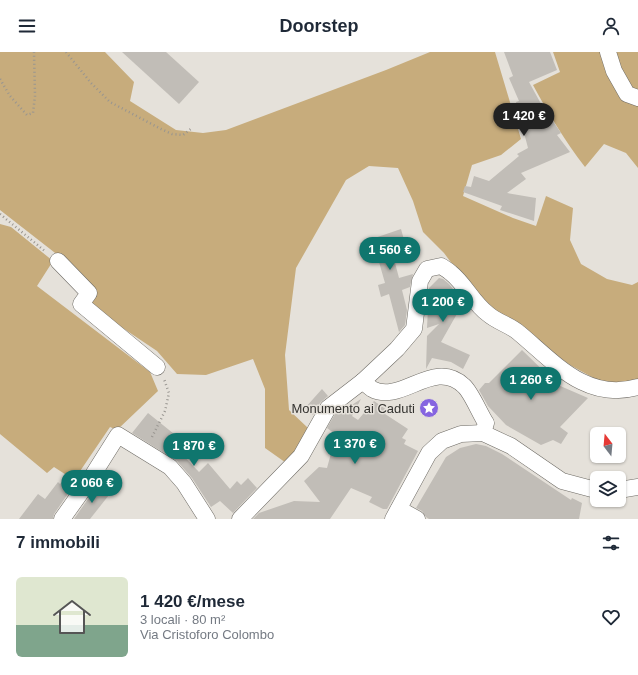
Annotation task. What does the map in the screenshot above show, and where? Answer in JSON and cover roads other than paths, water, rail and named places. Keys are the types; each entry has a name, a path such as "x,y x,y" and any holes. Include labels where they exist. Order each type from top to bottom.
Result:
{"street":[{"path":"608,52 614,71 627,94 638,98"},
{"path":"58,261 89,293 81,304 157,367"},
{"path":"240,519 301,456 328,408 363,381 398,349 414,329 420,281 427,269 441,266 452,273 487,314 518,332 539,351 577,380 603,390 626,390 638,387"},
{"path":"363,381 373,390 387,393 435,376 453,377 466,387 486,423 483,433"},
{"path":"417,519 396,514 429,452 442,441 461,434 483,433 511,446 562,481 590,488"},
{"path":"62,519 89,481 118,435 170,467 184,483 207,519"},
{"path":"626,489 638,487"}],"place":[{"name":"Monumento ai Caduti","path":"429,408"}]}
